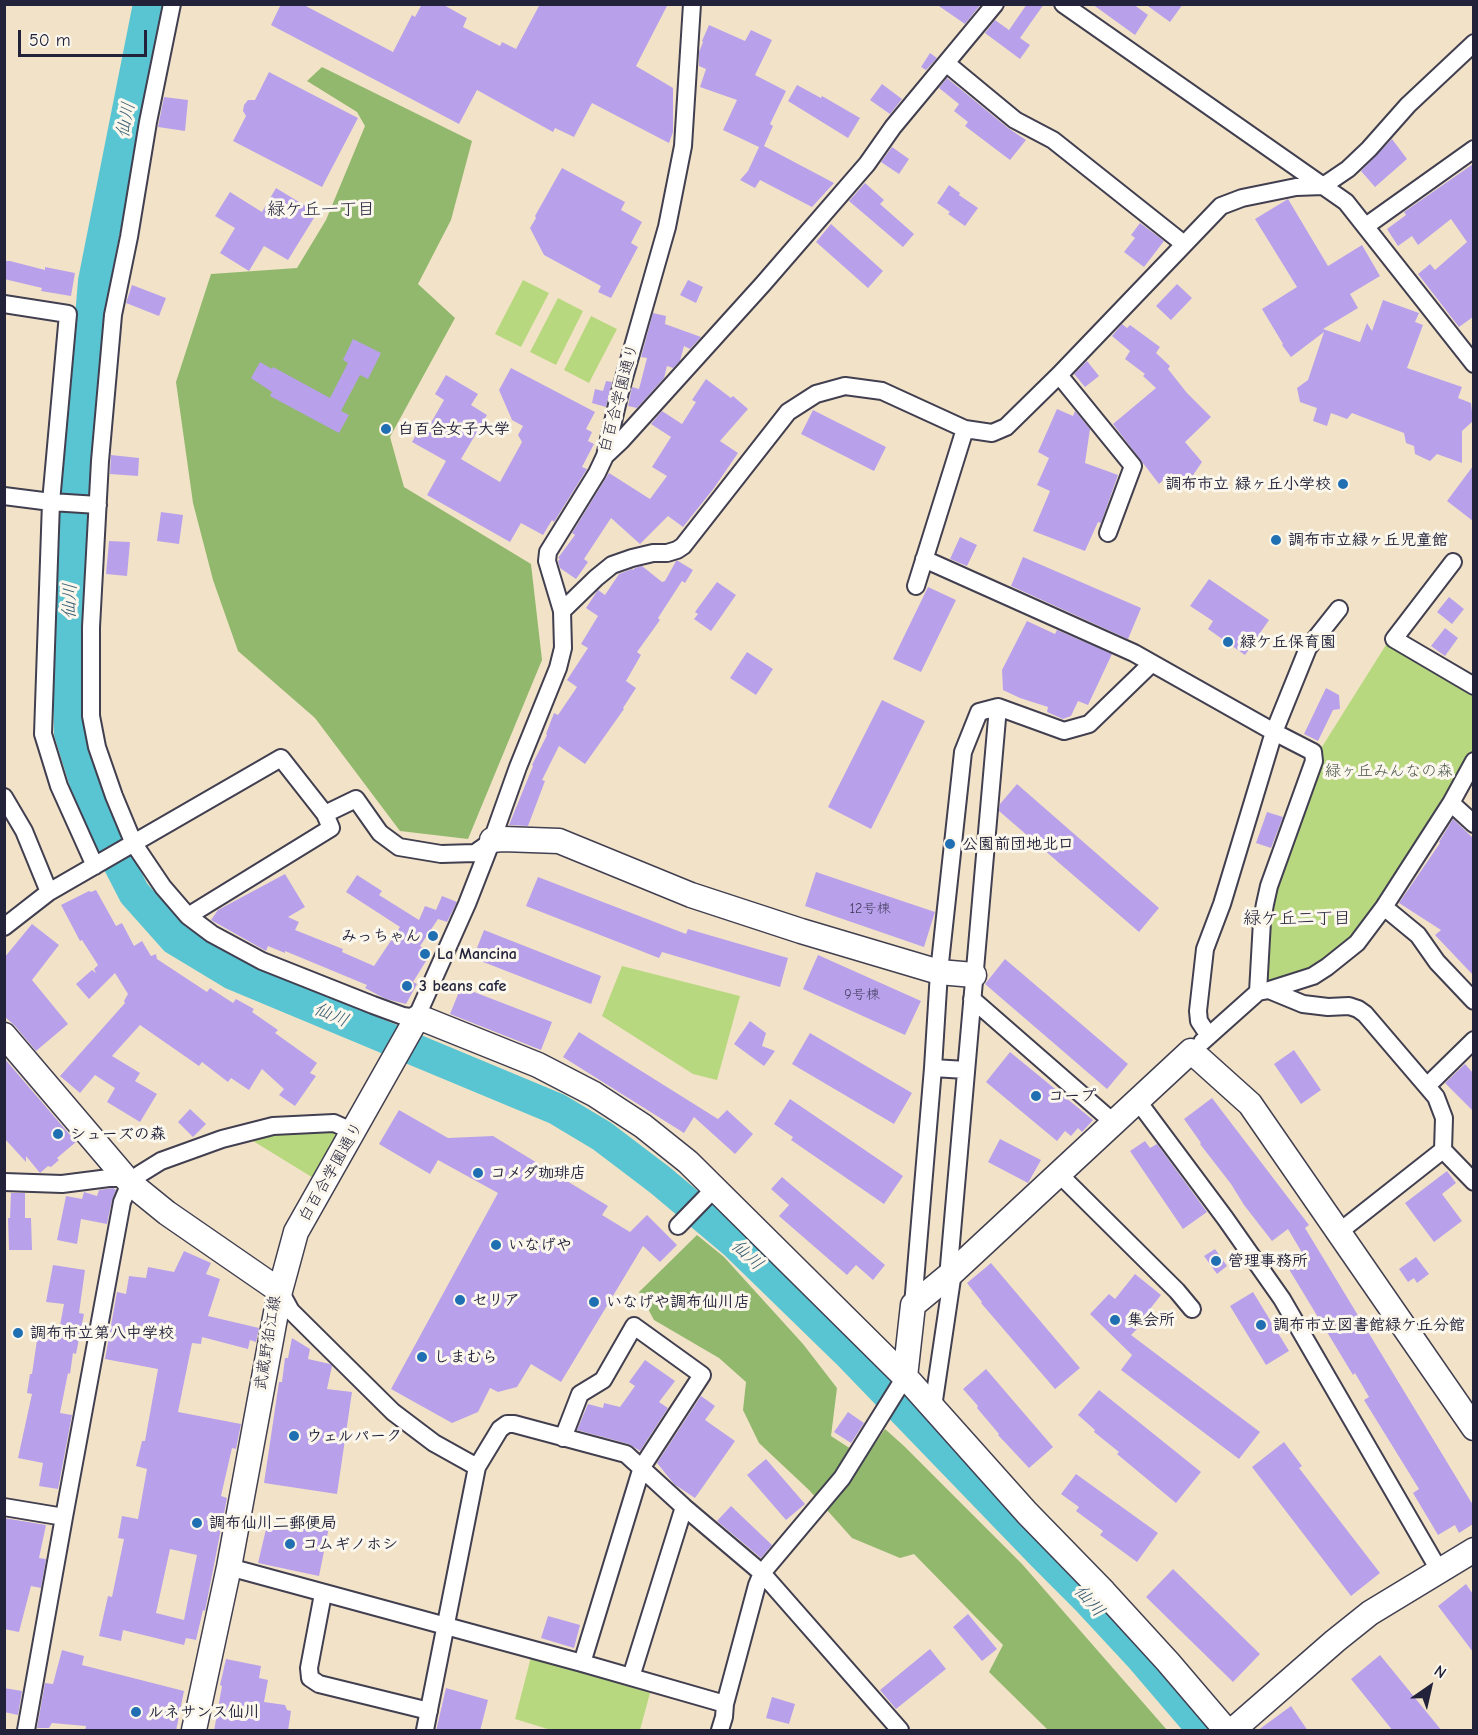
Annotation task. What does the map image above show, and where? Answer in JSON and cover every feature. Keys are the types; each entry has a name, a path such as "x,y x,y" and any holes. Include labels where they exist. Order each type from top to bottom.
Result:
{"street":[{"path":"172,4 129,237 112,315 100,461 92,504 91,716 97,747 130,846 188,916 212,934 262,962 415,1021 426,1020 538,1065 594,1094 643,1126 688,1162 710,1194 901,1383 933,1407 1027,1513 1161,1654 1226,1731"},
{"name":"白百合学園通り","path":"280,1291 296,1232 415,1021 467,904 558,668 563,648 562,610 548,561 548,552 605,456 620,392 667,227 683,146 692,4"},
{"path":"605,456 763,284 867,164 893,127 995,4"},
{"path":"1063,4 1346,202 1473,364"},
{"path":"562,610 612,566 632,558 677,550 683,546 788,412 816,394 845,386 882,391 965,429 992,432 1006,427 1221,206 1264,193 1296,187 1323,186 1348,169 1408,105 1473,43"},
{"path":"946,63 1015,120 1053,140 1184,244"},
{"path":"1366,226 1473,149"},
{"path":"4,304 68,314 43,734 59,786 95,866"},
{"path":"1059,375 1133,466 1108,533"},
{"path":"916,586 965,429"},
{"path":"4,496 92,504"},
{"path":"924,559 1134,653 1313,752 1314,761 1269,886 1262,921 1264,991"},
{"path":"1454,562 1394,639 1473,686"},
{"path":"1339,609 1308,648 1274,732 1222,904 1205,949 1198,1011 1200,1044 1250,1104 1473,1428"},
{"path":"720,1731 725,1704 762,1573 842,1478 901,1383 913,1305 939,972 963,752 979,712 998,707 1064,731 1089,724 1151,664"},
{"path":"933,1407 953,1272 949,1266 998,707"},
{"path":"4,927 49,892 281,758 325,814 331,828 188,916"},
{"path":"913,1305 953,1272 1137,1100 1264,991 1302,980 1327,967 1357,943 1384,907 1451,803 1473,761"},
{"path":"4,797 24,831 49,892"},
{"path":"325,814 356,799 380,833 399,847 441,854 475,853 492,840 559,841 691,895 801,931 939,972 974,975"},
{"path":"1451,803 1473,824"},
{"path":"1384,907 1418,935 1437,962 1473,1001"},
{"path":"1264,991 1303,1004 1328,1007 1349,1006 1365,1014 1436,1097 1444,1118 1443,1150 1473,1182"},
{"path":"972,999 1113,1122"},
{"name":"武蔵野狛江線","path":"4,1035 128,1181 167,1213 280,1291 229,1567 194,1731"},
{"path":"1427,1086 1473,1040"},
{"path":"933,1068 966,1070"},
{"path":"1137,1100 1282,1299 1439,1570"},
{"path":"4,1182 62,1184 109,1178 128,1181 161,1161 222,1139 273,1126 333,1123 354,1132"},
{"path":"1340,1232 1443,1150"},
{"path":"1059,1173 1177,1291 1192,1309"},
{"path":"26,1731 122,1202 128,1181"},
{"path":"678,1226 710,1194"},
{"path":"280,1291 291,1311 393,1412 434,1443 477,1467"},
{"path":"563,1438 580,1394 603,1380 634,1326 702,1375 642,1467 582,1663"},
{"path":"425,1731 477,1467 500,1429 507,1424 514,1424 626,1454 762,1573 900,1731"},
{"path":"4,1507 64,1517"},
{"path":"631,1677 684,1507"},
{"path":"1233,1731 1370,1613 1473,1550"},
{"path":"229,1567 725,1704"},
{"path":"323,1593 309,1668 310,1678 319,1684 429,1711"}],"green space":[{"path":"322,67 472,141 451,220 418,284 455,318 390,437 404,487 531,564 542,660 468,839 400,831 315,718 238,651 213,580 193,503 176,382 211,274 297,268 326,220 365,126 357,112 307,81"},
{"path":"523,280 549,293 521,347 495,334"},
{"path":"558,298 583,311 556,365 530,352"},
{"path":"591,316 617,329 589,383 564,370"},
{"name":"緑ヶ丘みんなの森","path":"1389,640 1473,686 1473,761 1357,943 1269,990 1260,974 1262,921 1315,758"},
{"path":"622,966 740,996 717,1080 693,1074 602,1016"},
{"path":"333,1131 338,1141 315,1179 253,1141 285,1132"},
{"path":"697,1235 724,1257 803,1344 837,1388 831,1436 865,1458 885,1429 1022,1564 1167,1730 1048,1730 989,1672 1003,1645 914,1554 900,1558 852,1538 809,1490 759,1443 743,1410 746,1382 719,1358 654,1320 639,1292"},
{"path":"531,1657 650,1693 640,1730 551,1730 515,1719"}],"building":[{"path":"281,4 302,4 393,52 412,15 415,17 422,4 442,4 467,18 463,27 500,46 502,42 516,49 540,4 668,4 636,66 673,88 673,132 669,143 592,103 574,137 555,128 553,132 477,90 459,124 271,25"},
{"path":"936,4 981,4 965,24"},
{"path":"1027,4 1044,4 1020,38 1030,45 1020,59 985,33 995,20 1009,30"},
{"path":"1092,4 1133,4 1148,15 1135,35"},
{"path":"1145,4 1183,4 1170,22"},
{"path":"709,25 745,41 751,30 772,40 755,75 786,91 770,124 773,126 764,146 834,183 812,207 760,180 755,188 740,180 748,171 759,147 723,130 737,100 700,87 706,69 699,66 699,52"},
{"path":"930,53 937,58 926,70 921,67"},
{"path":"269,72 358,118 322,187 233,141 246,116 243,111 244,105 248,100 255,100"},
{"path":"947,78 1026,140 1010,160 965,126 968,122 954,111 959,104 939,88"},
{"path":"882,84 902,99 890,114 870,100"},
{"path":"797,85 821,98 822,96 860,118 848,138 788,101"},
{"path":"164,97 188,100 185,131 158,127"},
{"path":"1392,139 1407,159 1375,187 1361,171"},
{"path":"892,147 909,159 899,174 881,162"},
{"path":"1473,164 1473,317 1459,327 1418,274 1430,264 1435,270 1467,242 1451,219 1418,245 1412,236 1398,246 1387,229 1406,215 1404,212"},
{"path":"562,168 625,202 621,210 642,222 631,243 638,247 611,298 598,292 601,286 544,255 530,228"},
{"path":"865,183 884,200 880,204 914,234 903,247 849,201"},
{"path":"949,185 978,208 965,226 937,203"},
{"path":"276,188 317,213 288,260 264,246 249,271 220,253 235,228 215,216 230,192 262,212"},
{"path":"1288,199 1328,266 1362,245 1380,276 1350,294 1358,308 1323,329 1360,342 1367,323 1372,331 1383,300 1419,313 1415,322 1423,325 1407,368 1462,387 1458,398 1471,403 1473,421 1462,431 1462,463 1437,454 1430,461 1415,454 1414,446 1406,443 1404,433 1352,413 1347,419 1331,413 1327,426 1313,421 1317,408 1300,402 1297,388 1308,380 1324,332 1291,357 1282,345 1262,309 1297,287 1255,219"},
{"path":"1140,223 1164,241 1144,267 1124,252 1135,238 1131,235"},
{"path":"831,224 883,271 868,288 816,242"},
{"path":"4,261 45,270 45,267 75,273 71,296 41,291 42,288 4,279"},
{"path":"688,280 703,287 696,303 680,295"},
{"path":"1177,284 1192,298 1171,320 1156,306"},
{"path":"132,285 166,298 159,316 126,303"},
{"path":"653,313 666,316 665,324 701,337 690,349 684,346 680,361 673,368 667,366 664,378 637,408 628,406 632,387 639,389 647,358 641,357"},
{"path":"1122,324 1127,328 1130,325 1160,347 1156,353 1170,366 1168,369 1187,393 1211,417 1185,442 1202,462 1187,484 1171,473 1159,484 1113,424 1156,388 1143,376 1145,374 1125,359 1130,351 1112,336"},
{"path":"353,339 381,353 368,379 360,375 341,411 349,415 339,433 270,396 272,392 251,378 260,362 330,398 348,363 343,360"},
{"path":"1087,361 1099,376 1085,387 1074,374"},
{"path":"511,368 595,412 586,429 592,432 588,441 594,444 582,467 587,469 554,522 552,520 543,535 521,523 510,542 427,495 446,461 412,442 422,424 428,428 444,400 435,394 446,375 478,394 471,405 487,415 461,459 500,482 522,442 518,435 523,426 512,420 499,390"},
{"path":"706,379 731,398 733,396 748,409 720,441 738,453 714,488 683,527 668,516 640,544 611,518 584,559 588,562 576,579 560,568 558,558 575,535 572,533 609,473 650,499 667,476 652,467 671,437 651,424 662,411 682,424 696,402 692,400"},
{"path":"606,381 612,382 606,407 592,403 595,389 603,391"},
{"path":"1057,409 1073,416 1075,411 1090,429 1085,463 1118,475 1101,523 1098,522 1085,551 1033,531 1050,491 1037,485 1049,458 1038,452"},
{"path":"813,410 886,447 874,471 801,434"},
{"path":"111,455 139,458 138,476 110,474"},
{"path":"1473,466 1473,521 1447,501"},
{"path":"161,512 183,515 179,544 157,541"},
{"path":"960,537 977,545 967,566 950,559"},
{"path":"109,541 130,542 127,576 106,574"},
{"path":"1023,557 1141,608 1128,639 1011,586"},
{"path":"676,561 693,570 685,583 682,581 658,618 660,620 637,652 641,655 626,681 636,688 624,709 585,764 559,746 542,780 545,781 528,826 509,825 554,713 558,715 577,687 567,680 588,648 581,644 598,616 586,608 598,590 605,595 619,574 642,566 662,582 665,581"},
{"path":"1209,579 1269,620 1245,655 1208,629 1213,621 1190,606"},
{"path":"717,582 736,595 711,631 694,619 698,614 695,612"},
{"path":"928,587 956,600 921,672 893,659"},
{"path":"1449,597 1464,609 1452,624 1437,612"},
{"path":"1027,621 1055,634 1057,630 1112,654 1088,705 1078,701 1071,716 1063,719 1047,712 1048,707 1003,690 1002,670"},
{"path":"1445,628 1458,638 1445,656 1431,646"},
{"path":"747,652 773,669 756,695 730,678"},
{"path":"1326,688 1339,695 1340,709 1333,710 1318,741 1304,734"},
{"path":"882,700 925,721 871,829 828,807"},
{"path":"1017,784 1159,908 1139,932 999,811 1000,804"},
{"path":"1267,812 1283,817 1271,848 1256,843"},
{"path":"1453,819 1473,838 1473,975 1435,935 1441,930 1399,903 1440,843"},
{"path":"816,872 935,912 924,947 805,906"},
{"path":"285,874 305,907 288,917 299,922 295,930 343,949 342,952 374,966 400,927 346,892 357,875 382,891 379,895 419,920 425,906 436,910 442,896 457,902 447,922 438,919 420,946 431,953 413,982 417,984 406,1004 386,999 365,988 367,985 285,951 285,953 268,946 266,951 211,920 218,910"},
{"path":"538,877 686,934 688,929 788,958 780,987 662,952 659,958 526,906"},
{"path":"96,890 116,926 122,923 134,946 142,941 151,956 156,954 157,959 207,992 210,988 233,1003 236,999 254,1009 252,1012 278,1030 275,1033 317,1063 310,1073 316,1076 295,1106 279,1095 284,1089 262,1069 249,1090 231,1078 228,1082 202,1062 199,1066 140,1025 112,1056 140,1073 135,1081 157,1094 140,1122 107,1102 115,1088 95,1075 80,1093 60,1076 125,1003 128,994 115,973 89,999 76,984 92,970 96,973 94,969 98,965 82,940 80,941 61,905 89,891"},
{"path":"32,924 59,945 32,980 68,1024 36,1051 4,1016 4,958"},
{"path":"484,930 601,976 591,1004 473,958"},
{"path":"818,955 921,1001 905,1035 803,989"},
{"path":"1005,959 1128,1064 1107,1089 985,984"},
{"path":"461,987 552,1022 541,1050 450,1014"},
{"path":"750,1021 766,1033 762,1046 775,1051 764,1066 734,1044"},
{"path":"579,1032 718,1119 727,1110 753,1134 735,1154 694,1117 684,1133 563,1057"},
{"path":"810,1033 912,1093 894,1124 792,1064"},
{"path":"1294,1050 1321,1090 1301,1104 1274,1064"},
{"path":"1010,1052 1093,1120 1082,1132 1078,1128 1071,1136 1065,1131 1057,1141 986,1082"},
{"path":"4,1058 76,1142 57,1158 59,1160 51,1167 48,1166 40,1173 26,1156 26,1162 4,1138"},
{"path":"1465,1064 1473,1073 1473,1111 1445,1083"},
{"path":"1212,1098 1309,1225 1305,1228 1473,1505 1473,1524 1459,1533 1455,1525 1438,1535 1413,1493 1419,1489 1364,1400 1369,1397 1355,1373 1353,1375 1287,1266 1304,1256 1288,1229 1272,1241 1184,1119"},
{"path":"790,1099 903,1176 884,1204 791,1140 793,1137 774,1124"},
{"path":"190,1109 206,1124 193,1137 178,1122"},
{"path":"399,1110 448,1138 493,1136 608,1206 602,1215 630,1232 647,1215 677,1245 660,1262 643,1246 561,1382 531,1364 517,1387 498,1392 490,1388 478,1412 452,1423 391,1389 498,1193 438,1160 430,1174 379,1144"},
{"path":"1000,1139 1041,1160 1028,1183 988,1162"},
{"path":"1145,1141 1150,1148 1157,1144 1207,1212 1183,1229 1130,1151"},
{"path":"1447,1171 1456,1183 1442,1194 1462,1221 1434,1242 1405,1203"},
{"path":"782,1177 885,1265 873,1280 856,1265 847,1275 779,1216 789,1205 771,1189"},
{"path":"113,1188 116,1190 107,1224 81,1219 77,1244 57,1240 66,1196 82,1199 84,1192 97,1196 99,1190"},
{"path":"11,1193 25,1193 25,1218 31,1218 32,1250 9,1250 8,1218 10,1218"},
{"name":"管理事務所","path":"1215,1249 1227,1266 1217,1274 1204,1256"},
{"path":"184,1251 211,1263 206,1274 220,1279 208,1316 259,1328 256,1342 250,1340 248,1349 202,1337 201,1344 192,1343 178,1412 241,1424 236,1449 232,1448 221,1496 227,1498 205,1611 203,1610 196,1640 186,1638 184,1645 123,1630 121,1641 99,1636 108,1596 112,1597 124,1539 118,1538 122,1516 138,1519 147,1469 136,1466 142,1441 145,1441 158,1369 105,1359 117,1292 126,1294 129,1276 146,1278 148,1267 174,1272","holes":["170,1549 197,1555 184,1620 156,1613"]},
{"path":"1416,1257 1429,1274 1417,1283 1414,1278 1408,1282 1399,1269"},
{"path":"991,1263 1080,1368 1055,1389 981,1303 967,1283"},
{"path":"53,1265 85,1270 79,1313 84,1314 60,1413 72,1415 58,1489 39,1486 43,1463 18,1458 32,1394 27,1393 38,1333 58,1336 64,1304 46,1302"},
{"path":"1135,1274 1161,1295 1139,1323 1141,1325 1131,1335 1260,1432 1239,1459 1121,1370 1132,1355 1090,1314 1109,1294 1115,1299"},
{"path":"1253,1292 1289,1351 1266,1365 1230,1306"},
{"path":"292,1338 310,1349 308,1359 332,1366 327,1389 352,1392 337,1494 264,1483 279,1382 282,1382 285,1358 288,1358"},
{"path":"645,1360 675,1381 659,1402 668,1408 640,1451 629,1444 577,1430 588,1404 603,1408 604,1403 620,1407 635,1386 629,1382"},
{"path":"986,1369 1053,1447 1029,1468 998,1435 963,1389"},
{"path":"1099,1390 1201,1472 1176,1503 1117,1454 1119,1452 1094,1432 1095,1430 1078,1415"},
{"path":"701,1396 715,1406 705,1420 735,1441 695,1498 674,1484 657,1463"},
{"path":"848,1412 864,1423 851,1443 834,1432"},
{"path":"1284,1442 1302,1466 1299,1468 1380,1573 1351,1596 1252,1467"},
{"path":"766,1459 805,1504 786,1520 747,1475"},
{"path":"1076,1474 1158,1533 1137,1562 1100,1535 1103,1531 1076,1511 1079,1507 1061,1494"},
{"path":"731,1506 772,1545 761,1558 717,1521"},
{"path":"306,1517 330,1522 319,1576 258,1563 267,1525 303,1532"},
{"path":"4,1518 46,1525 39,1558 46,1559 41,1588 31,1586 19,1632 4,1629"},
{"path":"1173,1569 1260,1654 1233,1682 1146,1597"},
{"path":"1466,1584 1473,1594 1473,1652 1438,1606"},
{"path":"968,1614 997,1649 982,1661 953,1627"},
{"path":"548,1616 580,1625 574,1648 541,1638"},
{"path":"930,1649 946,1669 896,1709 880,1690"},
{"path":"62,1650 84,1656 82,1665 184,1691 176,1731 85,1731 86,1726 52,1723 49,1728 37,1728 45,1683 53,1684"},
{"path":"1380,1655 1442,1731 1393,1731 1351,1679"},
{"path":"226,1659 261,1666 259,1678 268,1680 264,1702 285,1705 287,1710 291,1711 288,1731 214,1731"},
{"path":"4,1688 22,1691 18,1715 4,1712"},
{"path":"446,1688 488,1700 480,1731 436,1731"},
{"path":"772,1697 795,1704 789,1724 766,1718"},
{"path":"1291,1706 1308,1731 1257,1731"}],"waterway":[{"name":"仙川","path":"149,4 94,281 75,480 68,660 70,733 98,823 134,893 175,939 233,974 557,1109 602,1136 660,1180 735,1243 847,1352 1089,1601 1141,1657 1201,1730"}],"place":[{"name":"白百合女子大学","path":"386,429"},
{"name":"調布市立 緑ヶ丘小学校","path":"1343,484"},
{"name":"調布市立緑ヶ丘児童館","path":"1276,540"},
{"name":"緑ケ丘保育園","path":"1228,642"},
{"name":"公園前団地北口","path":"950,844"},
{"name":"みっちゃん","path":"433,936"},
{"name":"La Mancina","path":"425,954"},
{"name":"3 beans cafe","path":"407,986"},
{"name":"コープ","path":"1036,1096"},
{"name":"シューズの森","path":"58,1134"},
{"name":"コメダ珈琲店","path":"478,1173"},
{"name":"いなげや","path":"496,1245"},
{"name":"管理事務所","path":"1216,1261"},
{"name":"セリア","path":"460,1300"},
{"name":"いなげや調布仙川店","path":"594,1302"},
{"name":"集会所","path":"1115,1320"},
{"name":"調布市立図書館緑ケ丘分館","path":"1261,1325"},
{"name":"調布市立第八中学校","path":"18,1333"},
{"name":"しまむら","path":"422,1357"},
{"name":"ウェルパーク","path":"294,1436"},
{"name":"調布仙川二郵便局","path":"197,1523"},
{"name":"コムギノホシ","path":"290,1544"},
{"name":"ルネサンス仙川","path":"136,1712"}],"district":[{"name":"緑ケ丘一丁目","path":"321,210"},
{"name":"緑ケ丘二丁目","path":"1297,919"}]}
